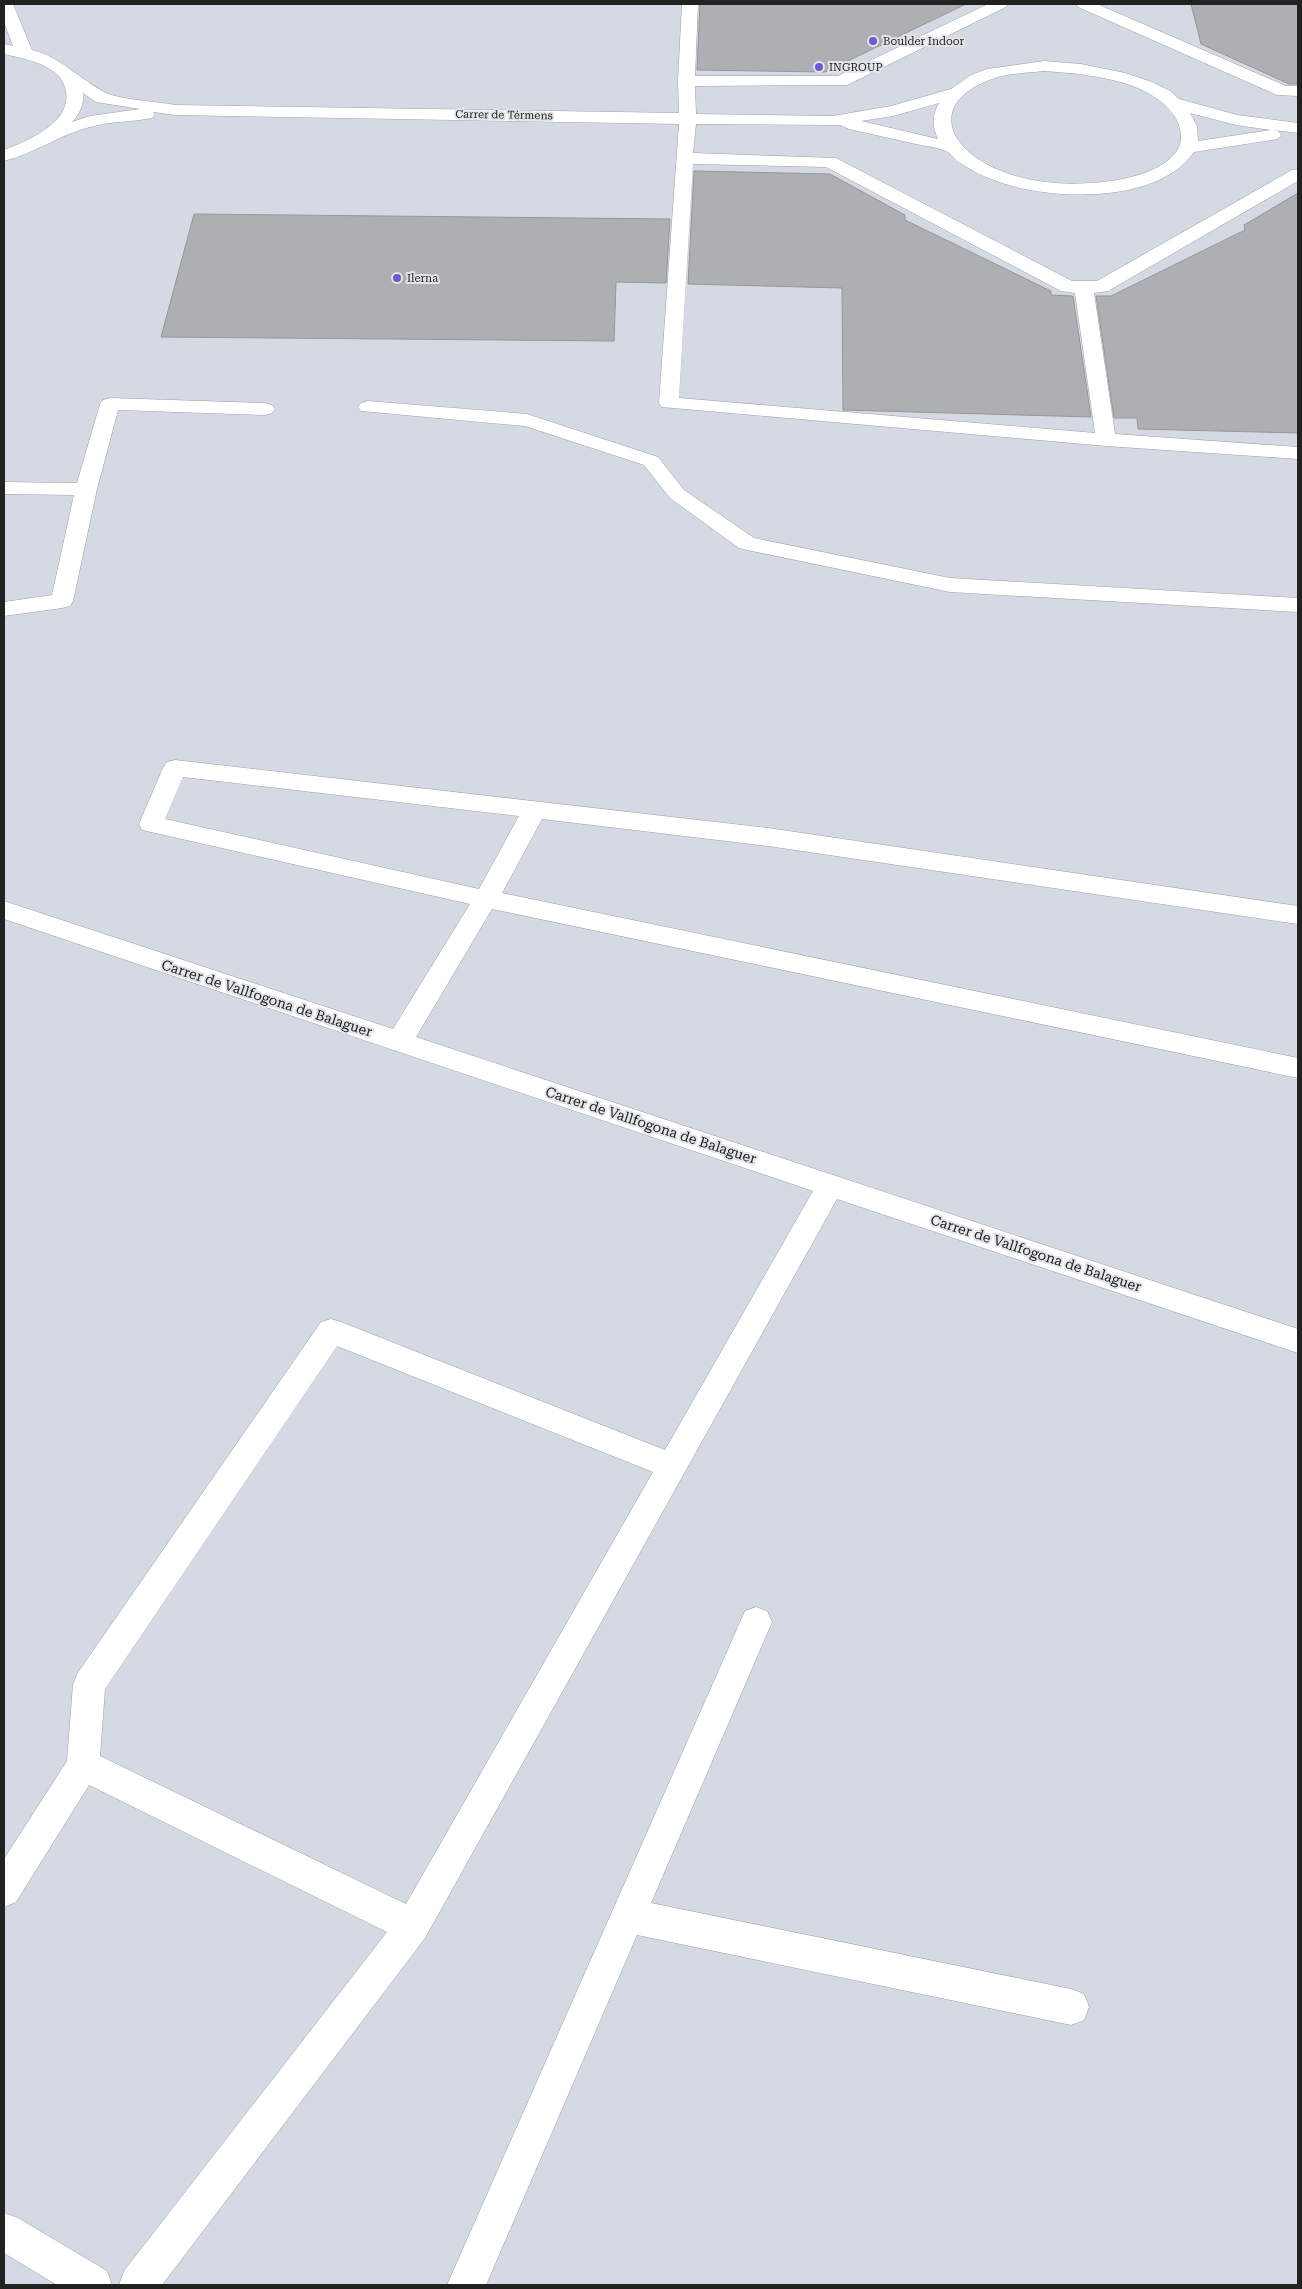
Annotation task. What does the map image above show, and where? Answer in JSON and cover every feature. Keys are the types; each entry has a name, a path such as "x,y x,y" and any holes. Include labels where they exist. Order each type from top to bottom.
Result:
{"street":[{"path":"5,4 24,52"},
{"path":"690,4 686,81 688,119 669,403 1106,440 1298,453"},
{"path":"686,81 841,81 1000,4"},
{"path":"1084,4 1283,91 1298,91"},
{"name":"Carrer de Térmens","path":"4,49 24,52 52,62 102,98 175,110 833,121 893,111 955,92 978,79 1008,70 1044,66 1081,68 1117,75 1149,87 1173,103"},
{"path":"4,156 40,141 61,126 74,109 77,92 70,76"},
{"path":"955,92 944,108 941,124 952,147 967,160 997,175 1033,185 1073,189 1112,187 1146,179 1172,166 1187,148 1190,133 1185,118 1173,103"},
{"path":"1173,103 1236,120 1298,128"},
{"name":"Carrer de Térmens","path":"40,141 90,121 175,110"},
{"name":"Carrer de Térmens","path":"833,121 952,147"},
{"path":"1187,148 1244,138 1298,133"},
{"path":"684,158 830,162 1068,287 1101,287 1298,174"},
{"path":"1084,287 1106,440"},
{"path":"4,610 62,601 86,489 110,404 265,409"},
{"path":"368,407 527,420 651,462 677,494 747,543 950,585 1298,604"},
{"path":"4,488 86,489"},
{"path":"1298,915 768,838 175,768 151,824 486,899 1298,1068"},
{"path":"399,1042 486,899 535,810"},
{"name":"Carrer de Vallfogona de Balaguer","path":"4,910 1298,1341"},
{"path":"138,2285 414,1926 831,1185"},
{"path":"4,1890 83,1766 90,1685 331,1331 672,1466"},
{"path":"466,2285 756,1622"},
{"path":"83,1766 414,1926"},
{"path":"628,1916 1072,2007"},
{"path":"4,2232 93,2285"}],"shaded area":[{"path":"4,4 1298,4 1298,2285 4,2285"}],"building":[{"path":"700,4 966,4 825,72 697,70"},
{"path":"1191,4 1298,4 1298,84 1289,84 1201,44"},
{"path":"694,171 830,174 905,215 905,220 1051,291 1051,295 1073,296 1091,417 843,410 842,288 688,284"},
{"path":"1298,193 1298,433 1138,429 1137,418 1114,418 1096,296 1111,296 1245,230 1244,225"},
{"name":"Ilerna","path":"194,214 670,219 666,283 616,282 614,341 161,337"}],"place":[{"name":"Boulder Indoor","path":"873,41"},
{"name":"INGROUP","path":"819,67"},
{"name":"Ilerna","path":"397,278"}]}
